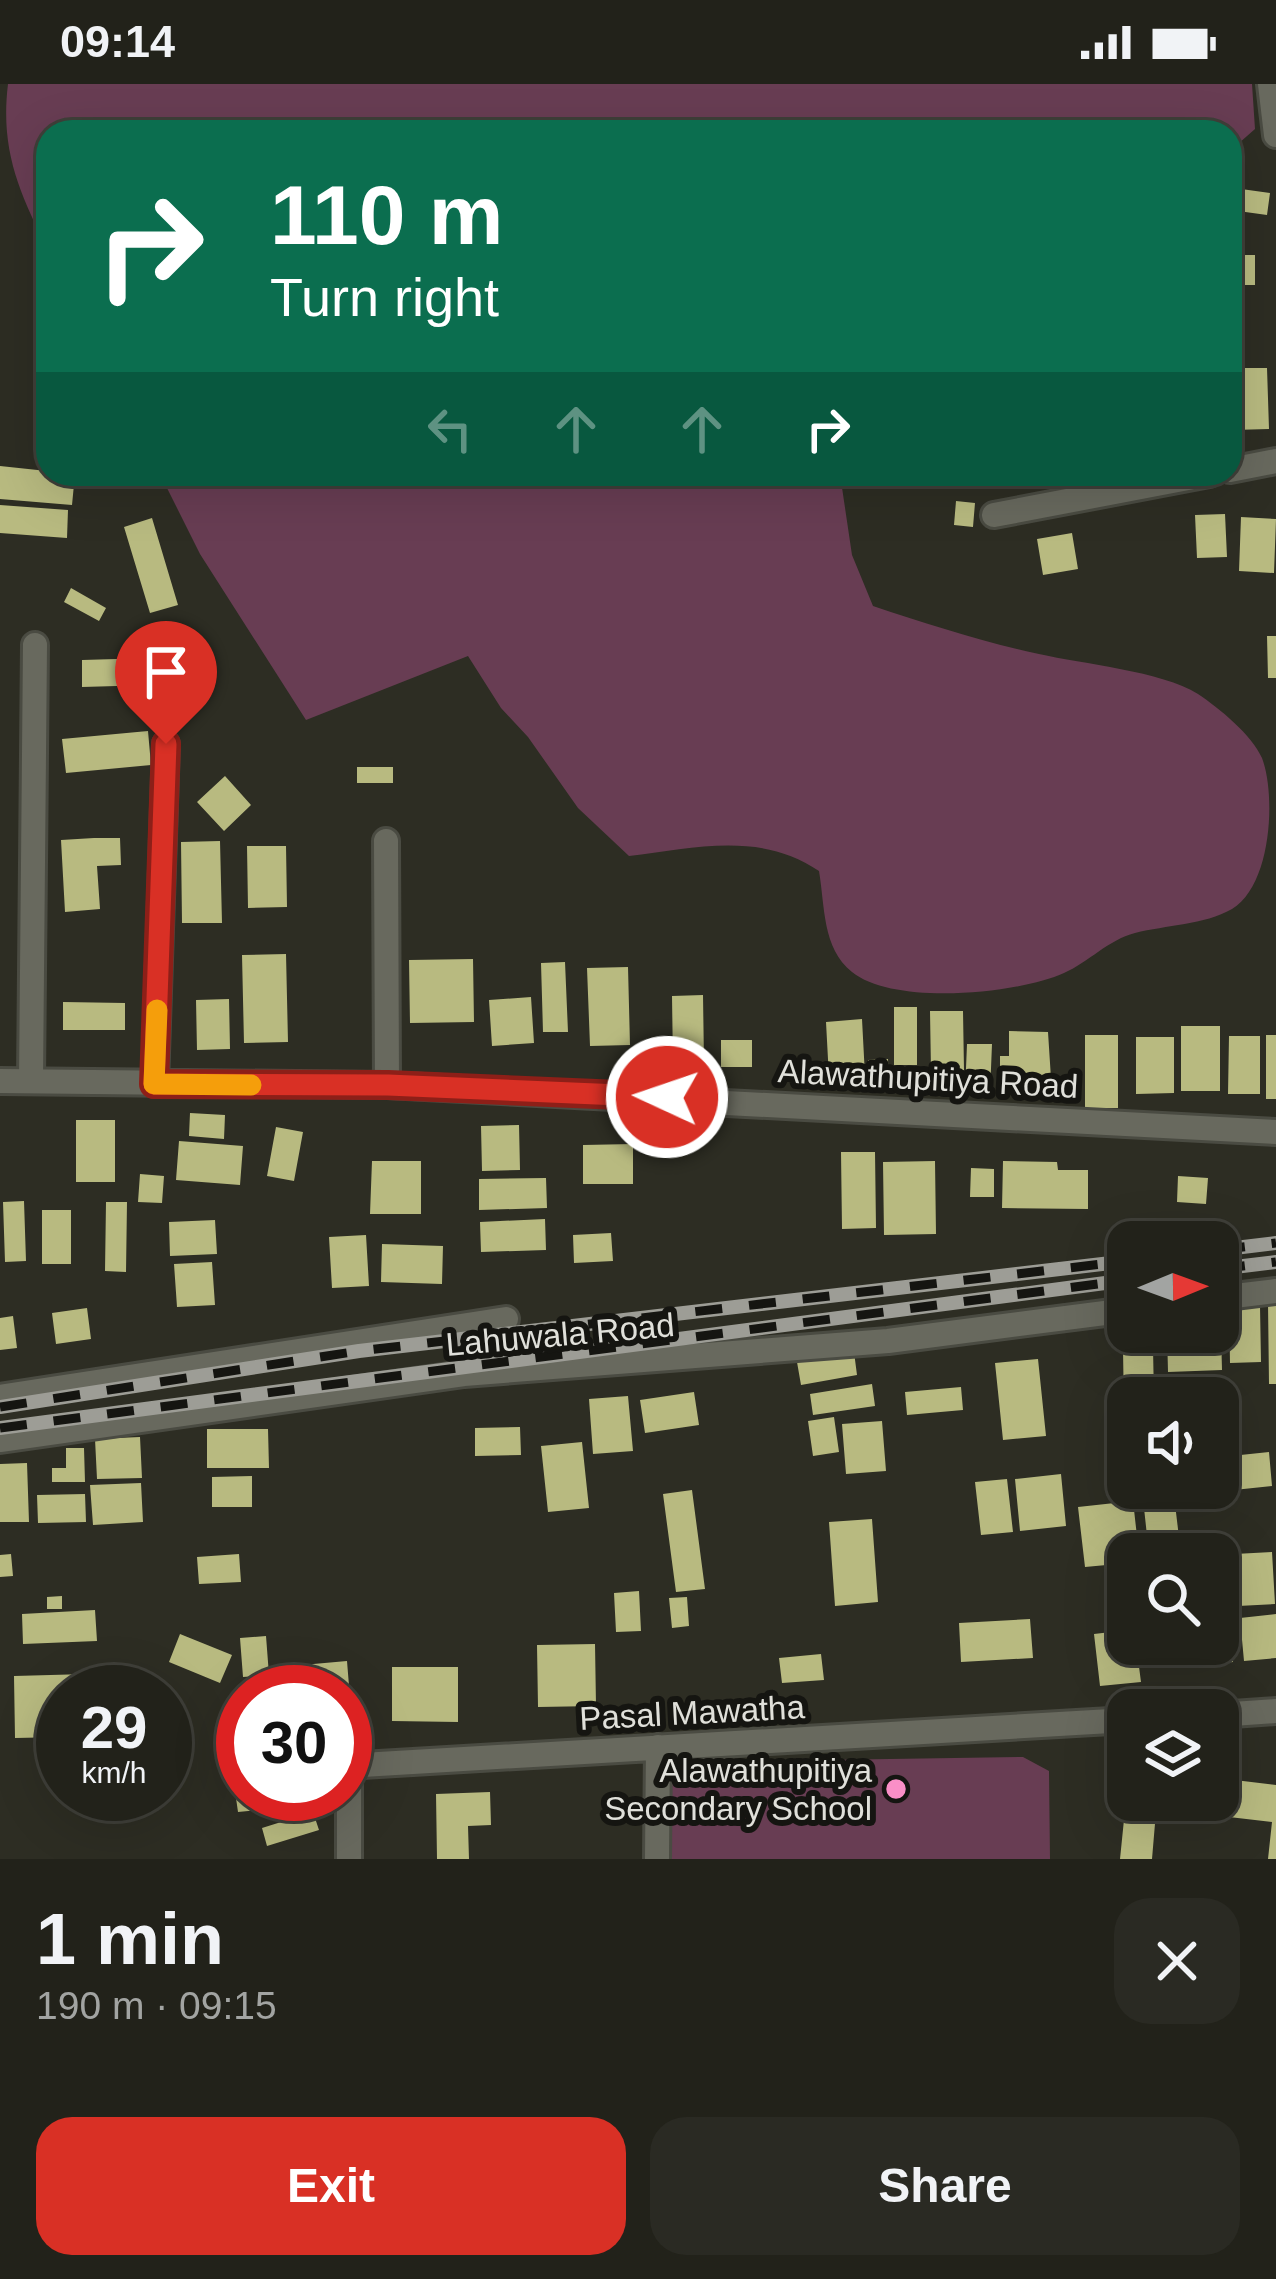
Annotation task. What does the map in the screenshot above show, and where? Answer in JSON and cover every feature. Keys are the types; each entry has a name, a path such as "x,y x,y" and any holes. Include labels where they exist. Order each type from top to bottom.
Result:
{"street":[{"path":"1270,84 1276,135"},
{"path":"1242,468 1276,461"},
{"path":"994,515 1146,486"},
{"path":"31,1081 35,645"},
{"path":"154,1084 166,744"},
{"path":"386,842 388,1085"},
{"name":"Alawathupitiya Road","path":"0,1082 388,1085 1276,1132"},
{"path":"1239,1295 1276,1291"},
{"name":"Lahuwala Road","path":"0,1440 464,1374 888,1341 1107,1313"},
{"path":"0,1397 506,1319"},
{"path":"1239,1714 1276,1711"},
{"name":"Pasal Mawatha","path":"349,1859 349,1770 362,1765 1107,1721"},
{"path":"657,1859 658,1747"}],"shaded area":[{"path":"8,84 1252,84 1255,129 1242,140 1242,120 36,120 36,225 14,170 6,108"},
{"path":"166,486 842,486 852,555 873,606 997,644 1164,679 1198,694 1234,723 1257,749 1266,774 1269,816 1263,860 1256,880 1232,909 1197,922 1125,936 1073,968 1043,980 956,993 925,993 871,983 852,972 835,951 826,926 819,871 797,859 751,847 702,847 629,856 578,808 528,737 501,708 468,656 306,720 200,554"},
{"path":"1023,1757 1049,1771 1050,1859 669,1859 669,1786 692,1762"}],"building":[{"path":"1242,189 1270,193 1267,215 1242,212"},
{"path":"1242,255 1255,255 1255,285 1242,285"},
{"path":"1242,368 1267,368 1269,429 1242,430"},
{"path":"0,466 36,470 36,486 74,486 72,505 0,499"},
{"path":"956,501 975,503 973,527 954,525"},
{"path":"0,505 68,510 67,538 0,533"},
{"path":"1225,514 1227,557 1197,558 1195,515"},
{"path":"1241,517 1276,519 1274,573 1239,571"},
{"path":"152,518 178,605 150,613 124,527"},
{"path":"1072,533 1078,569 1043,575 1037,539"},
{"path":"71,588 106,608 99,621 64,602"},
{"path":"1267,636 1276,636 1276,678 1268,678"},
{"path":"151,658 152,685 82,687 82,660"},
{"path":"148,731 151,765 66,773 62,739"},
{"path":"357,767 393,767 393,783 357,783"},
{"path":"225,776 251,805 224,831 197,802"},
{"path":"120,838 121,865 97,866 100,909 65,912 61,840"},
{"path":"220,841 222,923 182,923 181,842"},
{"path":"247,846 286,846 287,907 248,908"},
{"path":"286,954 288,1042 244,1043 242,955"},
{"path":"473,959 474,1022 410,1023 409,960"},
{"path":"565,962 568,1032 543,1032 541,963"},
{"path":"628,967 630,1045 590,1046 587,968"},
{"path":"703,995 704,1063 673,1064 672,996"},
{"path":"531,997 534,1043 492,1046 489,1000"},
{"path":"229,999 230,1049 197,1050 196,1000"},
{"path":"63,1002 125,1003 125,1030 63,1030"},
{"path":"894,1007 917,1007 917,1065 894,1065"},
{"path":"930,1011 963,1011 964,1070 931,1071"},
{"path":"862,1019 865,1076 829,1078 826,1022"},
{"path":"1181,1026 1220,1026 1220,1091 1181,1091"},
{"path":"1009,1031 1048,1032 1052,1094 1000,1093 1000,1056 1009,1056"},
{"path":"1085,1035 1118,1035 1118,1108 1085,1108"},
{"path":"1266,1035 1276,1035 1276,1099 1266,1099"},
{"path":"1229,1036 1260,1036 1260,1094 1228,1094"},
{"path":"1136,1037 1174,1037 1174,1093 1136,1094"},
{"path":"721,1040 752,1040 752,1067 721,1067"},
{"path":"967,1044 992,1044 990,1093 965,1093"},
{"path":"888,1059 889,1091 869,1092 868,1060"},
{"path":"190,1113 225,1115 224,1139 189,1136"},
{"path":"633,1118 654,1118 654,1143 633,1143"},
{"path":"76,1120 115,1120 115,1182 76,1182"},
{"path":"519,1125 520,1170 482,1171 481,1126"},
{"path":"276,1127 303,1132 294,1181 267,1176"},
{"path":"179,1141 243,1146 240,1185 176,1180"},
{"path":"633,1144 633,1184 583,1184 583,1145"},
{"path":"841,1152 875,1152 876,1228 842,1229"},
{"path":"372,1161 421,1161 421,1214 370,1214"},
{"path":"935,1161 936,1234 884,1235 883,1162"},
{"path":"1003,1161 1057,1162 1058,1170 1088,1170 1088,1209 1002,1208"},
{"path":"971,1168 994,1169 994,1197 970,1197"},
{"path":"140,1174 164,1176 162,1203 138,1202"},
{"path":"1178,1176 1208,1178 1206,1204 1177,1202"},
{"path":"546,1178 547,1208 479,1210 479,1179"},
{"path":"24,1201 26,1261 5,1262 3,1202"},
{"path":"106,1202 127,1202 126,1272 105,1271"},
{"path":"42,1210 71,1210 71,1264 42,1264"},
{"path":"545,1219 546,1250 481,1252 480,1222"},
{"path":"215,1220 217,1254 170,1256 169,1222"},
{"path":"611,1233 613,1261 574,1263 573,1235"},
{"path":"366,1235 369,1286 332,1288 329,1237"},
{"path":"382,1244 443,1246 442,1284 381,1282"},
{"path":"212,1262 215,1305 177,1307 174,1264"},
{"path":"1268,1303 1276,1303 1276,1384 1269,1384"},
{"path":"1260,1306 1261,1362 1230,1363 1230,1353 1239,1353 1239,1307"},
{"path":"87,1308 91,1339 56,1344 52,1313"},
{"path":"13,1316 17,1348 0,1350 0,1318"},
{"path":"854,1352 857,1375 801,1385 797,1362"},
{"path":"1123,1353 1153,1353 1154,1377 1123,1377"},
{"path":"1168,1353 1222,1353 1222,1370 1168,1372"},
{"path":"1038,1359 1046,1436 1003,1440 995,1363"},
{"path":"872,1384 875,1406 813,1415 810,1394"},
{"path":"961,1387 963,1410 907,1415 905,1392"},
{"path":"694,1392 699,1425 645,1433 640,1400"},
{"path":"628,1396 633,1451 593,1454 589,1399"},
{"path":"834,1417 839,1452 813,1456 808,1421"},
{"path":"882,1421 886,1471 846,1474 842,1424"},
{"path":"520,1427 521,1455 475,1456 475,1428"},
{"path":"207,1429 268,1429 269,1468 207,1468"},
{"path":"140,1437 142,1478 97,1479 95,1439"},
{"path":"582,1442 589,1508 548,1512 541,1446"},
{"path":"66,1448 84,1448 85,1482 52,1482 52,1468 66,1468"},
{"path":"1269,1452 1272,1486 1239,1489 1239,1455"},
{"path":"27,1463 29,1522 0,1522 0,1464"},
{"path":"1061,1474 1066,1526 1020,1531 1015,1479"},
{"path":"252,1476 252,1507 212,1507 212,1477"},
{"path":"1007,1479 1013,1532 981,1535 975,1482"},
{"path":"141,1483 143,1522 93,1525 90,1485"},
{"path":"692,1490 705,1589 676,1592 663,1494"},
{"path":"85,1494 86,1522 38,1523 37,1495"},
{"path":"1107,1504 1107,1509 1134,1509 1137,1533 1107,1533 1107,1565 1085,1567 1078,1507"},
{"path":"1144,1509 1176,1509 1178,1533 1147,1533"},
{"path":"872,1519 878,1602 835,1606 829,1522"},
{"path":"1272,1552 1275,1604 1239,1606 1239,1554"},
{"path":"11,1554 13,1576 0,1577 0,1555"},
{"path":"239,1554 241,1582 199,1584 197,1557"},
{"path":"639,1591 641,1631 616,1632 614,1593"},
{"path":"62,1596 62,1609 47,1609 47,1597"},
{"path":"687,1597 689,1626 672,1628 669,1598"},
{"path":"95,1610 97,1641 23,1644 22,1614"},
{"path":"1276,1614 1276,1658 1244,1661 1240,1618"},
{"path":"1030,1619 1033,1658 961,1662 959,1623"},
{"path":"1107,1632 1107,1665 1139,1665 1141,1682 1100,1686 1094,1634"},
{"path":"180,1634 232,1655 228,1665 216,1665 216,1681 192,1671 192,1665 169,1662"},
{"path":"266,1636 268,1665 242,1665 240,1638"},
{"path":"595,1644 596,1706 538,1707 537,1645"},
{"path":"821,1654 824,1680 782,1683 779,1658"},
{"path":"347,1661 347,1665 302,1665"},
{"path":"392,1667 458,1667 458,1722 392,1721"},
{"path":"36,1675 36,1738 15,1738 14,1676"},
{"path":"1239,1781 1276,1785 1276,1859 1268,1859 1272,1822 1239,1818"},
{"path":"490,1792 491,1825 468,1826 469,1859 437,1859 436,1794"},
{"path":"284,1821 316,1821 319,1830 267,1846 262,1828"},
{"path":"1124,1821 1155,1821 1152,1859 1120,1859"}],"railway":[{"path":"1239,1247 1276,1243"},
{"path":"1239,1266 1276,1262"},
{"path":"0,1407 359,1351 1107,1263"},
{"path":"0,1428 1107,1283"}],"slow traffic":[{"path":"157,1010 154,1084 251,1085"}],"place":[{"name":"Alawathupitiya Secondary School","path":"896,1789"}],"route":[{"path":"166,744 154,1084 388,1085 667,1097"}]}
